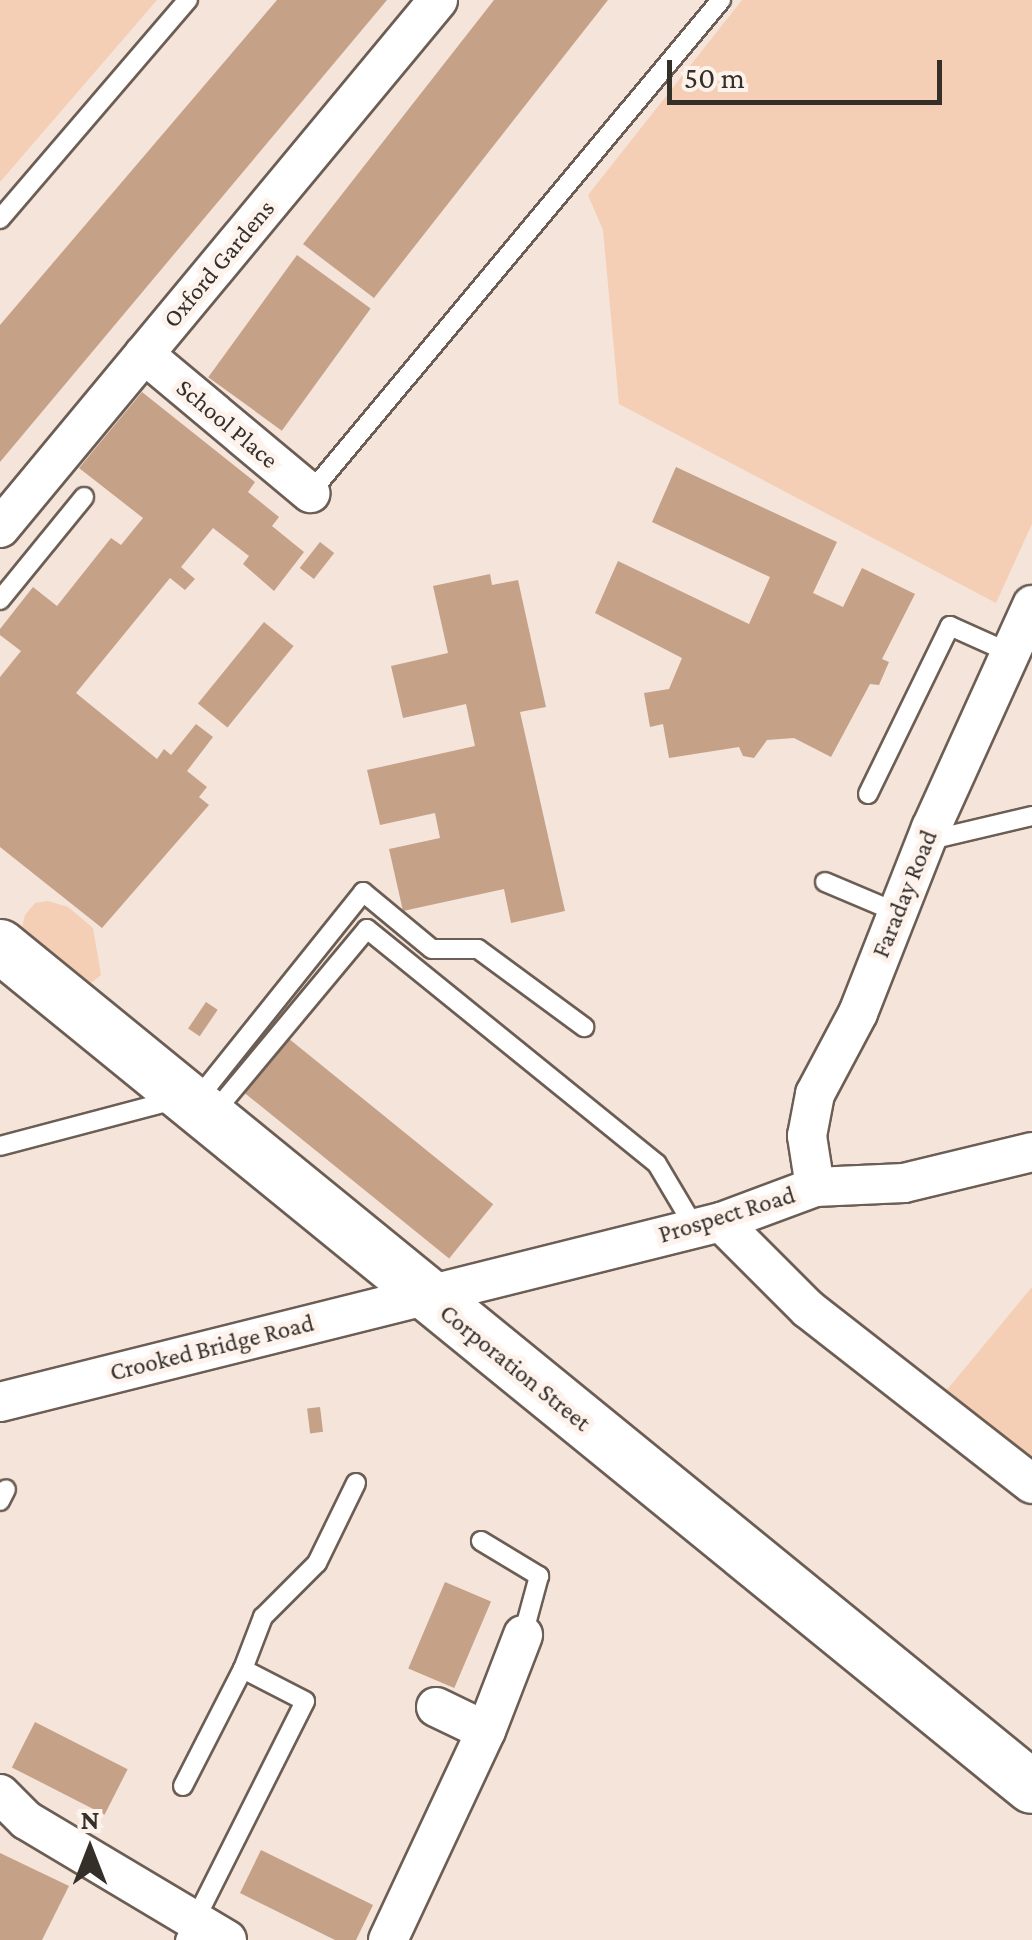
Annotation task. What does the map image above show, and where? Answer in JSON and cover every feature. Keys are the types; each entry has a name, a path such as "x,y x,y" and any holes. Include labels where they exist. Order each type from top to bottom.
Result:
{"street":[{"name":"Oxford Gardens","path":"0,528 438,0"},
{"name":"School Place","path":"144,354 310,494"},
{"name":"Faraday Road","path":"815,1188 807,1136 815,1094 858,1013 926,841 1032,606"},
{"name":"Corporation Street","path":"0,946 1032,1787"},
{"name":"Prospect Road","path":"424,1294 708,1225 815,1188 904,1182 1032,1152"},
{"path":"708,1225 808,1309 1032,1484"},
{"name":"Crooked Bridge Road","path":"0,1402 424,1294"},
{"path":"388,1940 486,1731 523,1634"},
{"path":"436,1707 486,1731"},
{"path":"0,1794 26,1820 189,1932 227,1940"}],"lane":[{"path":"0,219 188,0"},
{"path":"310,494 722,0"},
{"path":"0,600 84,496"},
{"path":"868,794 950,626 1010,653"},
{"path":"926,841 1032,816"},
{"path":"826,882 896,912"},
{"path":"197,1106 363,892 432,948 478,948 584,1027"},
{"path":"0,1146 197,1106 368,929 656,1164 708,1225"},
{"path":"182,1786 243,1669 263,1618 316,1564 356,1483"},
{"path":"481,1542 539,1576 523,1634"},
{"path":"189,1932 306,1701 243,1669"}],"shaded area":[{"path":"0,0 157,0 0,182"},
{"path":"742,0 1032,0 1032,524 996,603 619,404 603,230 588,195"},
{"path":"48,901 68,907 93,928 101,975 91,983 22,927 25,915 35,903"},
{"path":"1032,1287 1032,1461 946,1391"}],"building":[{"path":"277,0 387,0 0,462 0,325"},
{"path":"494,0 608,0 374,298 303,244"},
{"path":"297,255 371,308 282,431 208,377"},
{"path":"142,392 255,482 248,492 279,517 272,526 304,552 274,591 243,564 249,556 213,528 181,567 195,579 185,590 170,578 76,693 157,759 164,749 171,755 196,724 213,737 187,771 207,787 199,797 209,805 102,928 0,847 0,677 21,651 0,635 0,629 33,587 57,606 111,538 121,545 143,518 79,468"},
{"path":"676,467 837,542 813,593 843,607 862,568 915,594 882,659 889,662 879,685 870,684 831,757 794,738 767,740 754,758 743,756 739,747 669,758 663,724 650,727 644,693 669,689 682,658 595,613 618,561 749,624 770,577 652,522"},
{"path":"320,542 334,553 314,579 300,568"},
{"path":"490,574 492,585 518,580 546,707 520,712 565,911 511,923 504,889 403,911 389,849 440,838 435,813 380,825 367,770 475,746 466,704 403,718 391,666 448,653 433,586"},
{"path":"264,622 294,646 227,728 198,704"},
{"path":"206,1002 218,1010 200,1036 188,1029"},
{"path":"288,1038 493,1204 449,1259 244,1092"},
{"path":"320,1407 323,1432 310,1433 307,1409"},
{"path":"445,1582 491,1602 454,1688 408,1669"},
{"path":"35,1722 128,1769 105,1815 12,1767"},
{"path":"261,1850 373,1905 356,1940 335,1940 240,1893"},
{"path":"0,1853 69,1886 42,1940 0,1940"}]}
